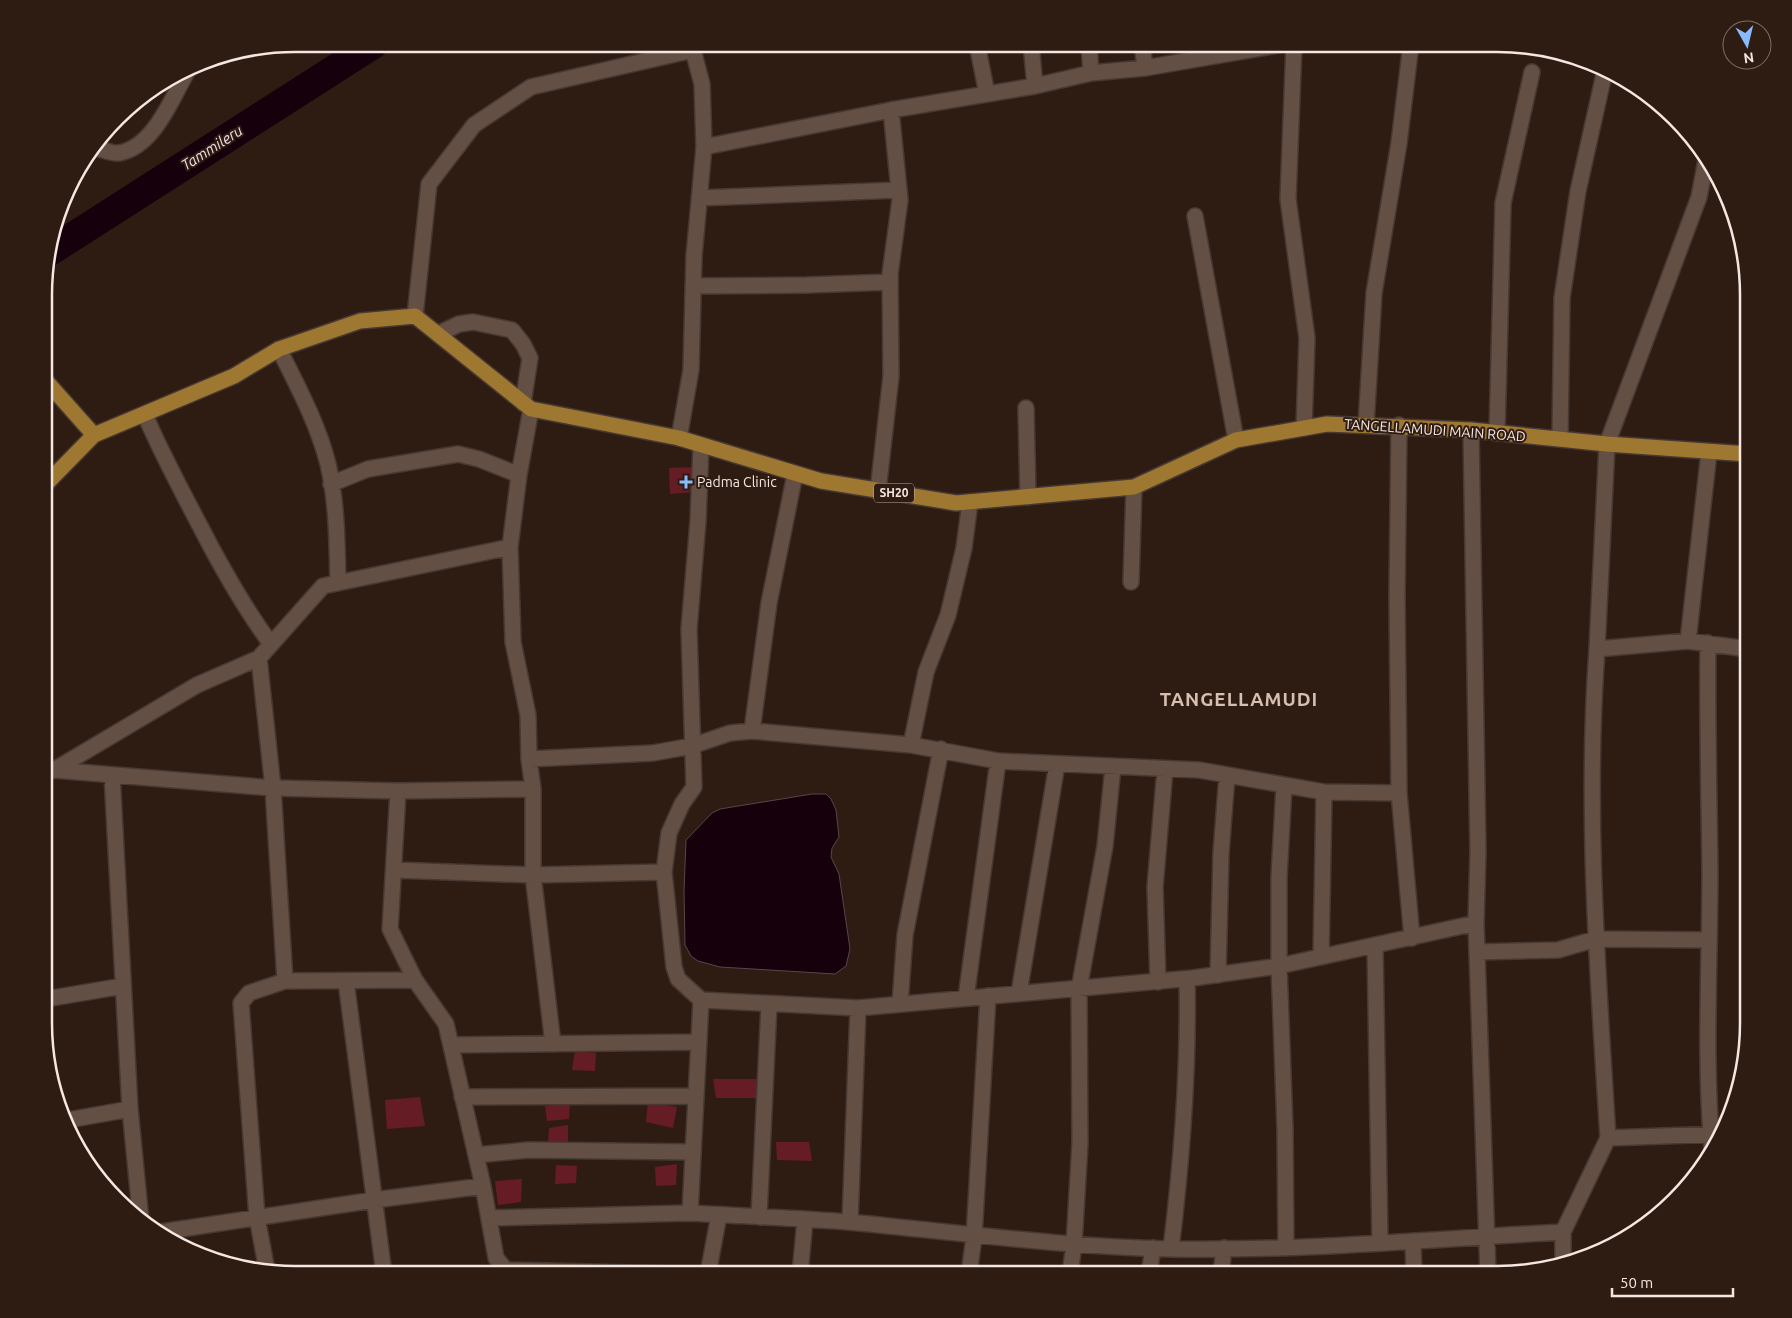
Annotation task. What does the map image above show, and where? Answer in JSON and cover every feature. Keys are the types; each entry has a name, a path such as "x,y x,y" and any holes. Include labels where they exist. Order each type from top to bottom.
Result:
{"main road":[{"name":"TANGELLAMUDI MAIN ROAD","path":"415,316 527,406 679,438 821,482 956,503 1134,487 1236,440 1327,424 1471,430 1607,444 1740,454"},
{"path":"52,478 94,435 234,376 279,349 360,321 415,316"},
{"path":"52,388 94,435"}],"street":[{"path":"415,316 428,184 474,125 531,87 675,52"},
{"path":"679,438 691,370 693,286 704,147 702,84 697,52"},
{"path":"979,52 987,94"},
{"path":"1032,52 1035,86"},
{"path":"1090,52 1091,73"},
{"path":"1143,52 1145,68"},
{"path":"704,147 891,110 1035,86 1091,73 1145,68 1193,52"},
{"path":"1294,52 1288,199 1307,338 1304,428"},
{"path":"1366,425 1374,293 1399,143 1410,52"},
{"path":"1497,433 1503,203 1532,72"},
{"path":"1560,439 1562,298 1578,191 1602,77"},
{"path":"101,149 117,153 132,149 150,137 182,81"},
{"path":"878,491 891,376 890,282 900,200 891,110"},
{"path":"1563,1256 1563,1232 1608,1138 1596,939 1592,721 1607,444 1699,197 1704,169"},
{"path":"699,198 899,190"},
{"path":"1194,216 1236,440"},
{"path":"693,286 807,286 890,282"},
{"path":"438,334 459,324 473,322 512,330 523,344 530,358 527,406 510,547 513,642 528,715 533,789 533,875 553,1044"},
{"path":"279,349 303,398 328,463 336,513 338,582"},
{"path":"1026,408 1028,497"},
{"path":"145,415 166,463 232,588 271,644"},
{"path":"1399,426 1397,596 1399,793 1412,938"},
{"path":"1471,430 1478,852 1476,923 1488,1266"},
{"path":"701,446 698,521 689,629 694,787 682,804 669,833 664,872 670,947 674,967 678,979 700,1000 858,1008 1158,982 1279,966 1476,923"},
{"path":"1688,641 1709,452"},
{"path":"332,484 368,470 458,454 479,459 518,475"},
{"path":"752,731 769,603 795,474"},
{"path":"1131,582 1134,487"},
{"path":"911,745 926,672 950,605 964,548 970,502"},
{"path":"52,770 197,685 259,658 323,586 510,547"},
{"path":"1597,649 1688,641 1740,648"},
{"path":"1708,643 1708,1053 1714,1130"},
{"path":"259,658 272,788 285,981"},
{"path":"530,759 653,753 692,746 730,733 752,731 911,745 998,761 1199,770 1324,792 1399,793"},
{"path":"900,1004 905,935 941,749"},
{"path":"966,998 998,761"},
{"path":"1019,993 1057,764"},
{"path":"1071,1266 1080,1143 1079,989 1105,846 1113,766"},
{"path":"1158,982 1155,887 1165,768"},
{"path":"52,771 272,788 398,791 533,789"},
{"path":"112,775 130,1109 140,1209"},
{"path":"1218,975 1221,853 1227,775"},
{"path":"1284,786 1279,877 1279,966 1285,1128 1286,1247"},
{"path":"398,791 390,929 415,980 446,1024 483,1186 496,1258 502,1266"},
{"path":"1321,958 1324,792"},
{"path":"394,870 533,875 664,872"},
{"path":"1477,952 1558,950 1596,939 1709,940"},
{"path":"1374,946 1380,1243"},
{"path":"1171,1249 1182,1158 1189,1050 1187,979"},
{"path":"265,1263 257,1217 241,1003 249,993 285,981 415,980"},
{"path":"346,981 383,1266"},
{"path":"52,998 123,986"},
{"path":"970,1266 974,1237 988,996"},
{"path":"690,1213 700,1000"},
{"path":"759,1217 769,1004"},
{"path":"850,1222 858,1008"},
{"path":"451,1045 698,1042"},
{"path":"462,1097 696,1096"},
{"path":"73,1119 130,1109"},
{"path":"1608,1138 1710,1139"},
{"path":"476,1155 528,1150 693,1152"},
{"path":"170,1231 374,1200 483,1186"},
{"path":"489,1218 690,1213 719,1214 850,1222 974,1237 1171,1249 1380,1243 1563,1232"},
{"path":"709,1266 719,1214"},
{"path":"801,1266 805,1220"},
{"path":"1412,1241 1414,1266"},
{"path":"1151,1266 1152,1248"},
{"path":"1222,1266 1224,1248"}],"shaded area":[{"path":"812,794 826,794 831,799 836,810 839,837 832,848 831,857 839,874 850,949 846,966 835,974 720,967 698,961 691,956 685,945 684,891 686,840 712,813 720,809"}],"building":[{"path":"693,467 694,492 670,494 669,468"},
{"path":"575,1051 596,1053 595,1071 572,1070"},
{"path":"713,1079 758,1079 758,1098 716,1098"},
{"path":"420,1097 425,1126 387,1129 385,1100"},
{"path":"648,1102 677,1107 673,1128 646,1122"},
{"path":"570,1103 569,1119 547,1121 545,1106"},
{"path":"568,1125 568,1142 548,1143 549,1128"},
{"path":"776,1142 809,1142 812,1161 777,1160"},
{"path":"677,1164 676,1185 656,1186 655,1167"},
{"path":"556,1165 577,1166 576,1183 555,1184"},
{"path":"522,1179 521,1202 498,1205 495,1181"}],"waterway":[{"name":"Tammileru","path":"57,247 362,52"}],"place":[{"name":"Padma Clinic","path":"686,482"}],"district":[{"name":"TANGELLAMUDI","path":"1239,699"}]}
